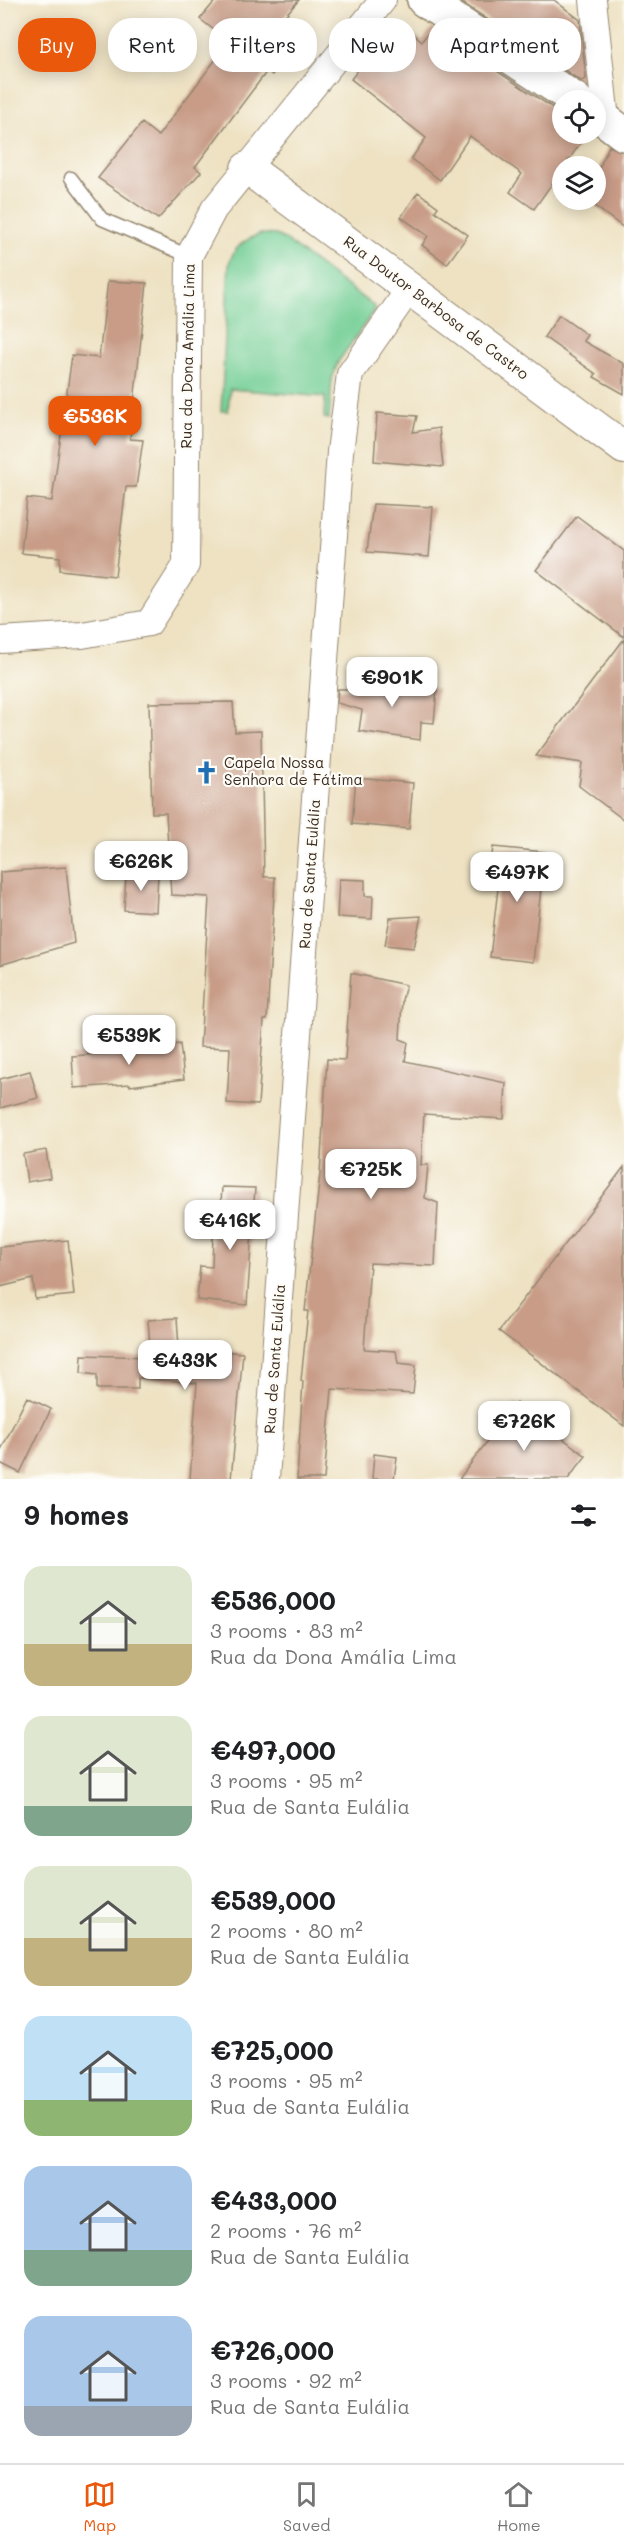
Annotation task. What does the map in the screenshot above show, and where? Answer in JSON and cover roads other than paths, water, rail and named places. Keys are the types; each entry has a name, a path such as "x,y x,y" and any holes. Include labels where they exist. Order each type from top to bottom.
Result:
{"main road":[{"path":"424,0 561,90"}],"street":[{"name":"Rua da Dona Amália Lima","path":"0,640 82,635 149,623 186,565 189,256 214,208 383,0"},
{"path":"594,0 608,122"},
{"name":"Rua Doutor Barbosa de Castro","path":"247,168 624,448"},
{"name":"Rua de Santa Eulália","path":"266,1479 340,452 350,374 410,288"}],"lane":[{"path":"71,178 102,219 189,256"}],"place":[{"name":"Capela Nossa Senhora de Fátima","path":"206,772"}]}
